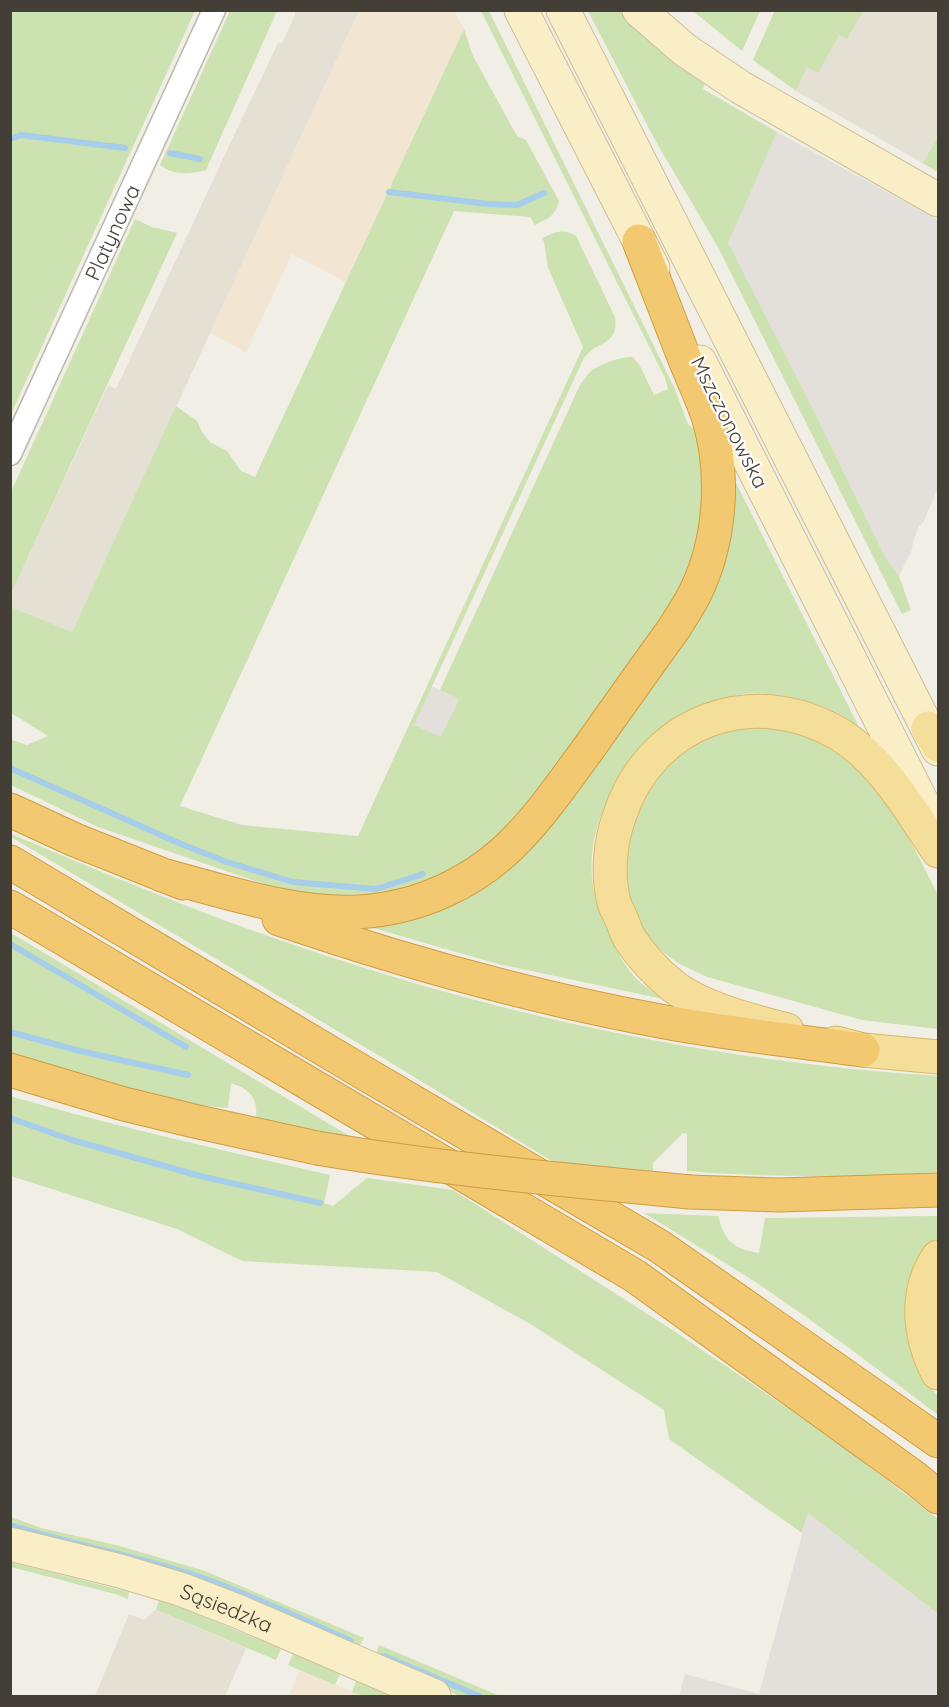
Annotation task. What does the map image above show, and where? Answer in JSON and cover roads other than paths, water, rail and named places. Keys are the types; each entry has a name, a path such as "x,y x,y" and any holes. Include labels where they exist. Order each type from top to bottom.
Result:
{"highway":[{"path":"162,875 274,904 357,912 398,906 426,899 449,889 494,859 517,839 550,801 675,627 693,598 710,552 717,515 719,497 717,460 708,417 639,241"},
{"path":"10,810 75,840 258,912 349,943 530,994 665,1023 863,1050"},
{"path":"10,862 659,1246 939,1441"},
{"path":"10,907 635,1276 939,1497"},
{"path":"10,1070 124,1104 194,1121 317,1148 392,1161 690,1192 779,1195 939,1190"}],"main road":[{"name":"Mszczonowska","path":"520,10 939,834"},
{"name":"Mszczonowska","path":"563,10 935,741"},
{"path":"639,10 685,50 740,87 939,200"},
{"path":"939,851 891,783 860,750 840,735 813,722 788,714 762,711 734,713 709,719 679,735 661,749 641,771 624,801 614,832 610,868 614,903 630,939 652,967 674,987 697,1000 731,1014 777,1028 863,1050 939,1057"},
{"path":"939,1257 926,1281 921,1311 924,1338 931,1359 939,1373"},
{"name":"Sąsiedzka","path":"10,1544 120,1571 180,1589 237,1611 434,1696"}],"street":[{"name":"Platynowa","path":"10,454 214,10"}],"waterway":[{"path":"10,139 21,135 125,148"},
{"path":"170,153 200,159"},
{"path":"389,192 488,204 517,205 544,193"},
{"path":"10,768 181,844 227,862 293,882 376,889 423,874"},
{"path":"10,944 186,1047"},
{"path":"10,1032 80,1051 188,1075"},
{"path":"10,1118 72,1140 200,1176 320,1203"},
{"path":"10,1525 200,1577 257,1599 351,1641"},
{"path":"384,1656 479,1696"}]}
